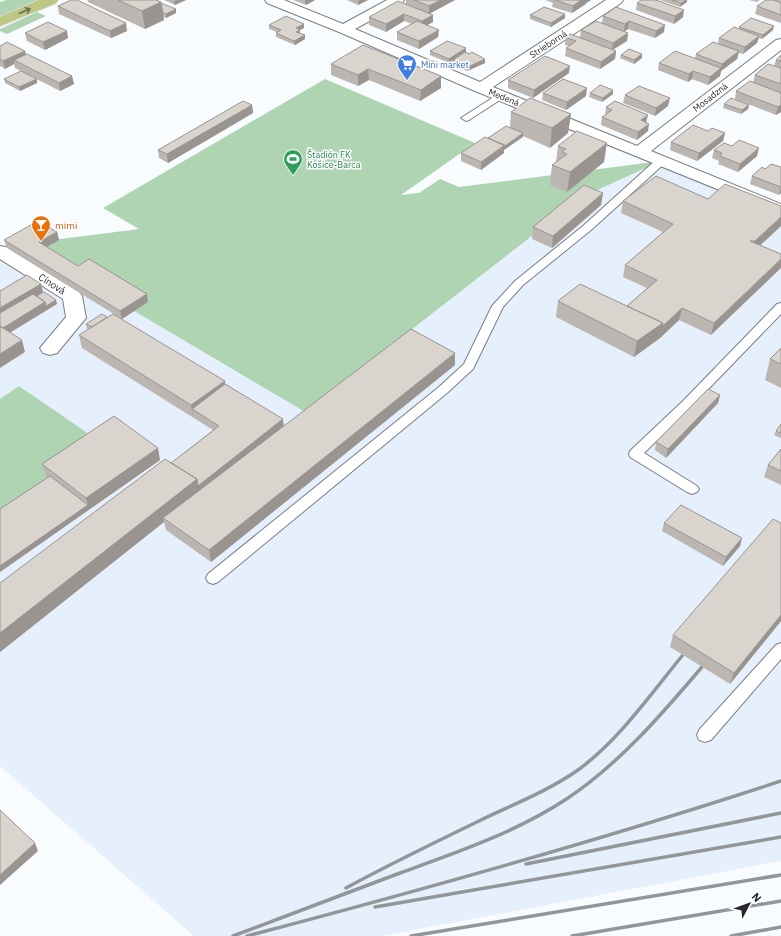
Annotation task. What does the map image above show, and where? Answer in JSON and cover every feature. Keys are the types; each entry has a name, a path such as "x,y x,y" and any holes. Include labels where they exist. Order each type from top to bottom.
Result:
{"main road":[{"path":"0,22 51,0"}],"street":[{"name":"Medená","path":"272,0 344,29 500,96 781,210"},
{"path":"344,29 397,0"},
{"name":"Strieborná","path":"481,88 616,0"},
{"name":"Mosadzná","path":"639,152 781,43"},
{"name":"Cínová","path":"0,251 72,296 76,318 50,348"}],"lane":[{"path":"466,118 500,96"},
{"path":"213,578 444,390 469,366 498,306 519,283 587,228 661,161"},
{"path":"692,489 635,454 687,404 781,307"},
{"path":"705,735 781,649"}],"shaded area":[{"path":"661,161 781,211 781,861 382,936 194,936 0,766 0,256 411,330 582,197"}],"green space":[{"path":"6,0 38,0 0,17 0,2"},
{"path":"37,12 46,16 7,34 0,31 0,29"},
{"path":"325,79 475,143 401,195 419,193 440,179 459,187 661,161 582,197 411,330 312,416 21,244 139,229 103,208"},
{"path":"19,386 99,441 51,480 0,514 0,399"}],"building":[{"path":"71,0 77,0 126,23 110,31 58,6"},
{"path":"118,0 156,0 161,2 142,11"},
{"path":"414,0 441,0 429,6"},
{"path":"555,0 581,0 573,6"},
{"path":"641,0 656,0 684,10 675,16 637,3"},
{"path":"672,0 686,0 681,3"},
{"path":"766,0 773,0 781,3 781,15 757,6"},
{"path":"398,1 433,15 422,21 404,14 386,24 369,17"},
{"path":"161,3 176,9 166,14 163,13"},
{"path":"544,7 565,14 551,23 530,15"},
{"path":"616,7 665,25 656,31 629,21 625,24 603,16"},
{"path":"286,16 304,24 296,28 300,30 296,32 305,35 294,41 276,33 281,30 269,25"},
{"path":"751,18 774,26 763,35 739,27"},
{"path":"417,21 439,30 419,41 397,32"},
{"path":"596,21 628,33 613,43 581,30"},
{"path":"48,22 67,31 43,42 25,33"},
{"path":"734,27 759,36 745,47 719,38"},
{"path":"570,34 616,51 601,62 566,48 576,41 565,37"},
{"path":"447,41 466,48 449,59 430,51"},
{"path":"7,42 25,51 3,61 0,59 0,46"},
{"path":"713,42 739,51 722,64 696,54"},
{"path":"363,45 441,76 421,90 368,69 358,75 331,64"},
{"path":"629,49 642,54 634,60 621,55"},
{"path":"675,51 721,68 710,77 693,71 689,74 659,63"},
{"path":"465,52 469,54 472,52 485,59 468,67 453,60"},
{"path":"27,54 72,76 59,83 14,60"},
{"path":"781,55 781,61 776,60"},
{"path":"545,56 570,66 534,90 508,80"},
{"path":"768,64 781,68 781,84 755,75"},
{"path":"21,71 37,79 19,87 4,79"},
{"path":"563,79 587,88 567,102 543,93"},
{"path":"750,81 781,93 781,105 778,107 736,91"},
{"path":"600,85 613,90 603,98 590,93"},
{"path":"639,86 670,98 656,108 625,95"},
{"path":"530,98 571,114 552,128 511,112"},
{"path":"731,98 749,105 742,110 724,104"},
{"path":"243,101 252,105 167,154 158,150"},
{"path":"615,101 648,115 641,120 649,124 638,132 602,117 612,110 606,107"},
{"path":"693,125 708,131 712,128 725,133 699,153 671,142"},
{"path":"506,126 523,133 505,146 488,138"},
{"path":"577,131 607,143 570,172 552,165 567,154 562,152 566,149 558,146"},
{"path":"485,137 505,145 481,162 461,153"},
{"path":"739,140 759,148 740,164 720,156 722,153 714,150 724,143 732,146"},
{"path":"771,164 781,167 781,187 752,176 762,167 765,169"},
{"path":"656,176 708,199 725,184 781,206 781,217 755,241 750,241 781,254 781,259 714,323 682,308 663,326 663,323 627,306 657,280 625,265 673,224 623,201"},
{"path":"584,185 603,193 553,236 533,227"},
{"path":"38,221 57,232 39,242 78,266 89,259 147,294 120,311 4,240"},
{"path":"27,275 41,284 0,308 0,291"},
{"path":"580,284 663,323 637,341 558,301"},
{"path":"44,292 56,300 46,306 45,302 37,296"},
{"path":"33,294 45,302 3,328 0,326 0,313"},
{"path":"102,314 107,317 92,327 86,324"},
{"path":"113,314 225,381 191,405 79,335"},
{"path":"0,326 22,340 0,354"},
{"path":"411,329 455,353 209,550 163,518"},
{"path":"781,348 781,364 770,359"},
{"path":"225,384 283,419 198,486 197,479 171,463 219,426 192,409"},
{"path":"708,389 720,395 668,449 656,442"},
{"path":"114,416 158,448 86,498 42,464"},
{"path":"781,424 781,433 776,431"},
{"path":"781,449 781,471 768,465"},
{"path":"165,459 197,479 0,633 0,583"},
{"path":"50,476 88,505 0,566 0,509"},
{"path":"681,505 742,538 726,557 664,523"},
{"path":"773,519 781,523 781,615 734,673 673,635"},
{"path":"0,810 35,843 0,875"}],"railway":[{"path":"346,888 379,870 567,778 607,745 646,701 682,656"},
{"path":"233,936 465,849 508,831 549,810 587,784 623,754 656,720 702,667"},
{"path":"247,936 515,863 781,781"},
{"path":"526,864 781,813"},
{"path":"375,907 781,837"},
{"path":"411,936 781,875"},
{"path":"572,936 781,901"},
{"path":"731,936 781,927"}],"place":[{"name":"Mini market","path":"407,81"},
{"name":"Štadión FK Košice-Barca","path":"293,176"},
{"name":"mimi","path":"41,242"}]}
